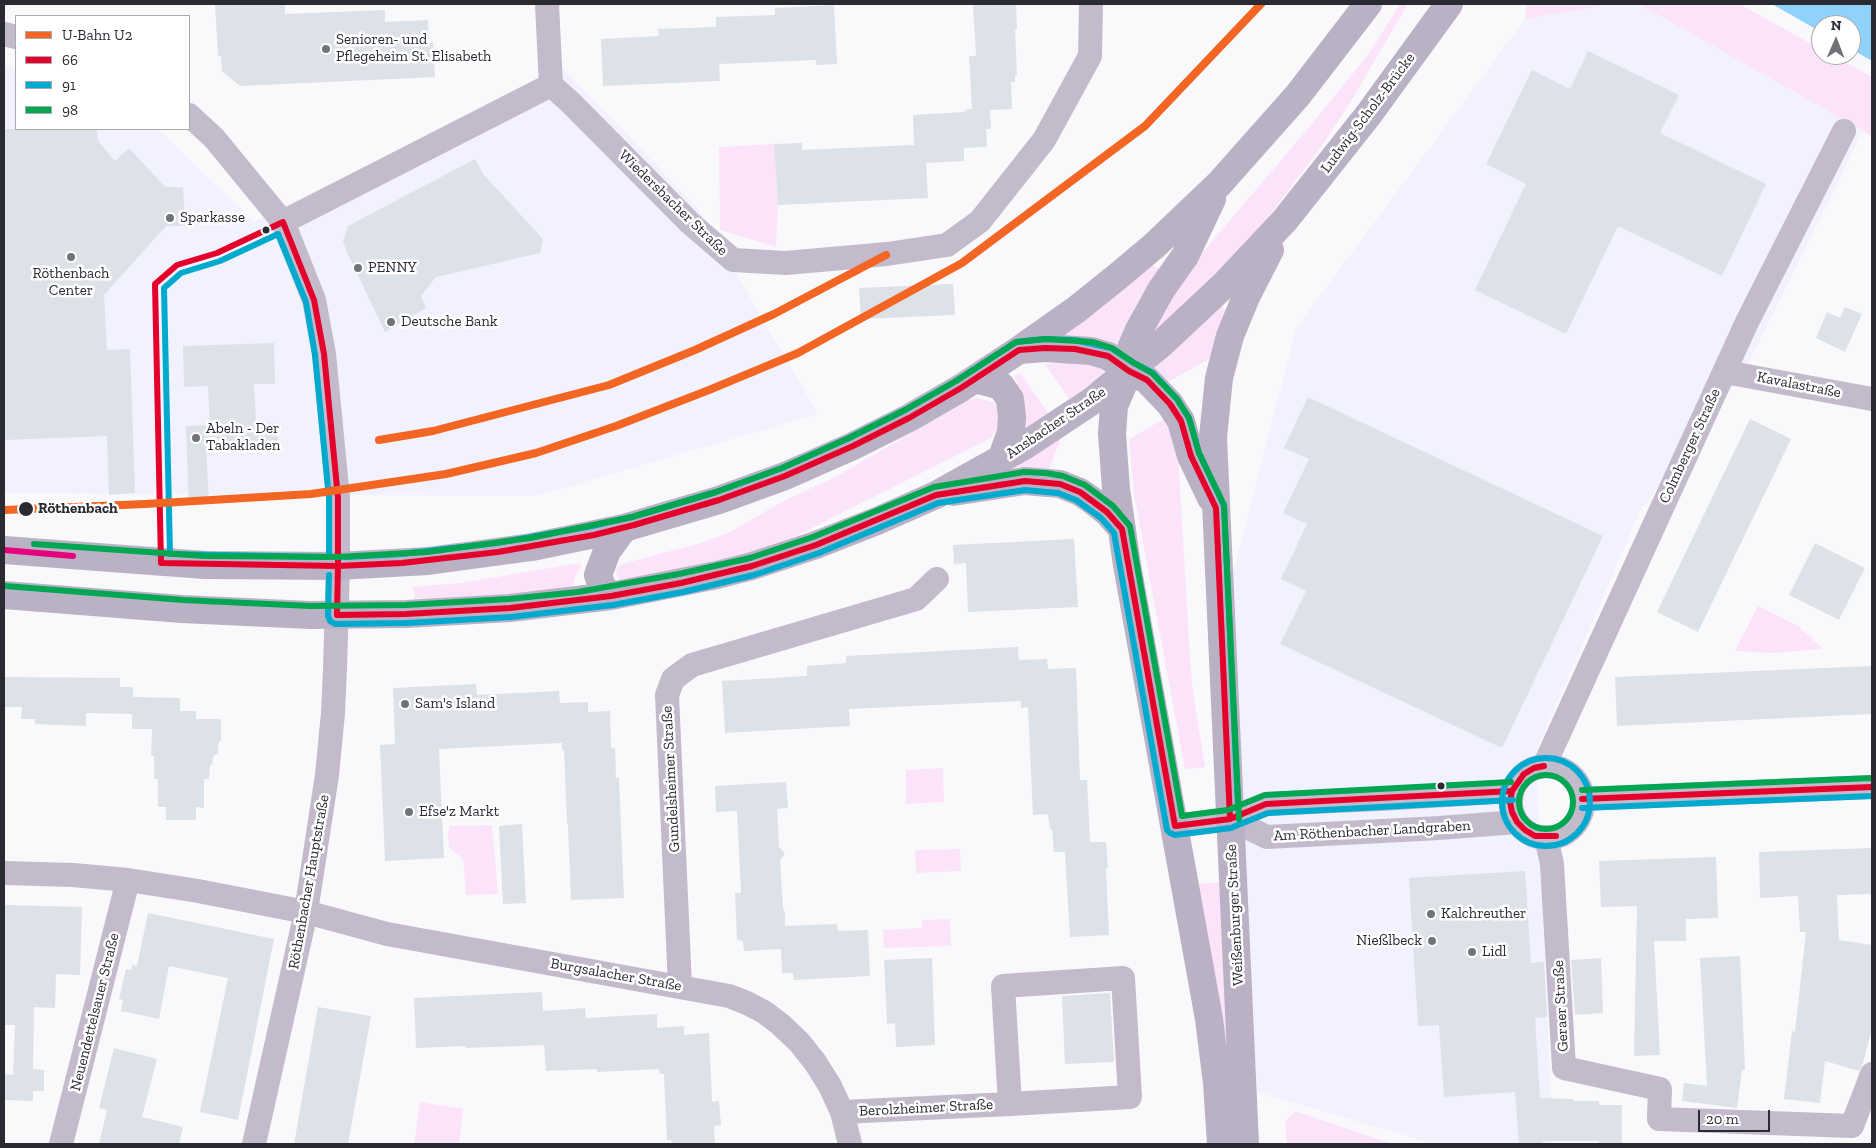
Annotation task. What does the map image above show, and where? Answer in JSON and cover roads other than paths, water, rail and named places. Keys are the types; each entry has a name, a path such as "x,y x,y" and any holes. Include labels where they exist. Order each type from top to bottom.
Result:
{"main road":[{"path":"4,550 205,565 338,566 428,561 498,552 624,528 719,500 785,476 885,430 975,379 1077,309 1117,277 1155,245 1219,184 1298,95 1368,4"},
{"name":"Ludwig-Scholz-Brücke","path":"1285,220 1369,114 1449,4"},
{"path":"1219,184 1185,256 1153,303 1139,330 1132,348 1129,371 1114,406 1113,420 1114,467 1122,529 1209,1019 1217,1083 1221,1144"},
{"name":"Ansbacher Straße","path":"4,595 262,614 406,614 500,609 611,596 708,577 759,564 816,546 936,495 1001,460 1084,406 1129,371 1212,298 1285,220"},
{"name":"Weißenburger Straße","path":"1245,1144 1213,437 1219,378 1230,336 1238,314 1285,220"},
{"path":"1019,350 1050,348 1091,351 1108,356 1129,371 1147,380 1159,391 1174,410 1186,435 1190,456 1216,508"},
{"path":"975,379 1001,386 1010,399 1011,432 1001,460"},
{"path":"936,495 1025,481 1060,484 1080,492 1093,501 1107,512 1122,529"},
{"path":"611,596 602,587 598,575 607,551 624,528"}],"street":[{"path":"283,222 551,85 547,4"},
{"name":"Wiedersbacher Straße","path":"551,85 690,223 733,260 786,263 887,254 929,248 948,245 980,221 1044,140 1090,56 1090,4"},
{"path":"190,116 214,138 283,222 314,300 324,354 338,498 337,615"},
{"name":"Colmberger Straße","path":"1544,766 1747,322 1844,131"},
{"name":"Kavalastraße","path":"1725,372 1872,399"},
{"name":"Gundelsheimer Straße","path":"680,987 667,694 674,679 692,665 916,599 938,579"},
{"name":"Röthenbacher Hauptstraße","path":"254,1144 306,912 327,775 333,713 337,615"},
{"path":"1544,766 1554,766 1570,774 1576,781 1582,799 1579,818 1573,826 1556,836 1546,837 1535,836 1525,830 1517,822 1511,807 1512,791 1517,782 1524,774 1534,768 1544,766"},
{"path":"1582,799 1872,787"},
{"name":"Am Röthenbacher Landgraben","path":"1175,826 1230,820 1266,804 1512,791"},
{"name":"Am Röthenbacher Landgraben","path":"1230,820 1267,837 1517,822"},
{"name":"Geraer Straße","path":"1546,837 1552,864 1564,1068 1660,1089 1659,1119 1852,1126 1872,1074"},
{"path":"4,873 73,875 128,880 198,891 306,912"},
{"name":"Neuendettelsauer Straße","path":"61,1144 128,880"},
{"name":"Burgsalacher Straße","path":"306,912 387,934 729,996 747,1003 780,1024 799,1042 815,1062 830,1086 842,1112 850,1144"},
{"name":"Berolzheimer Straße","path":"842,1112 1010,1104 1130,1096 1123,978 1003,986 1010,1104"}],"water":[{"path":"1772,4 1872,4 1872,61 1861,55 1861,15 1811,15 1811,26"}],"metro line":[{"name":"U2","path":"4,510 311,494 446,474 536,453 616,426 709,390 798,353 962,263 1145,126 1261,4"},
{"name":"U2","path":"379,440 433,431 609,385 695,350 774,314 886,255"}],"place":[{"name":"Senioren- und Pflegeheim St. Elisabeth","path":"326,49"},
{"name":"Sparkasse","path":"170,218"},
{"name":"Röthenbach Center","path":"71,257"},
{"name":"PENNY","path":"358,268"},
{"name":"Deutsche Bank","path":"391,322"},
{"name":"Abeln - Der Tabakladen","path":"196,438"},
{"name":"Röthenbach","path":"26,509"},
{"name":"Sam's Island","path":"405,704"},
{"name":"Efse'z Markt","path":"409,812"},
{"name":"Kalchreuther","path":"1431,914"},
{"name":"Nießlbeck","path":"1432,941"},
{"name":"Lidl","path":"1472,952"}]}
